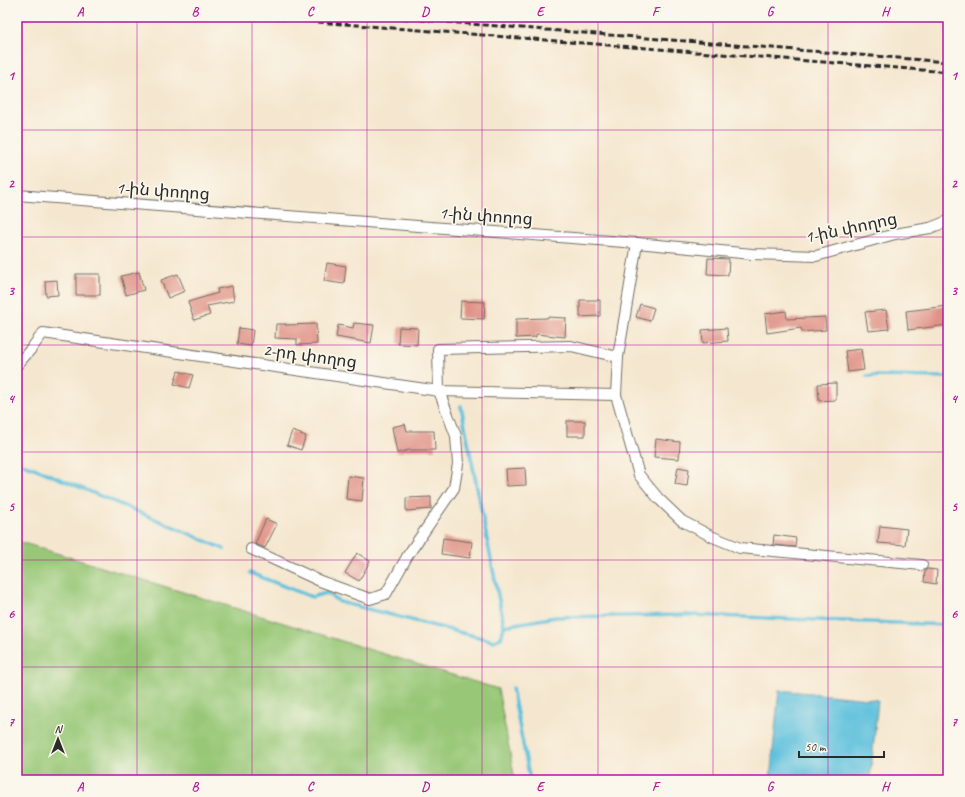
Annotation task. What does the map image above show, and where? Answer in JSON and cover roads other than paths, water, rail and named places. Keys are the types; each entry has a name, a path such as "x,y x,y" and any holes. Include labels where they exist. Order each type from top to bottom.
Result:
{"street":[{"name":"1-ին փողոց","path":"17,195 637,243 752,254 816,256 895,234 930,228 948,222"},
{"path":"637,243 618,357 616,395 639,475 658,498 682,521 713,537 740,548 922,565"},
{"name":"2-րդ փողոց","path":"17,364 31,349 42,333 439,391 616,395"},
{"path":"251,549 320,581 370,599 386,594 408,555 454,488 458,464 456,436 439,391 438,350 571,346 618,357"}],"water":[{"path":"779,690 878,700 870,780 770,780"}],"waterway":[{"path":"867,376 948,377"},
{"path":"250,573 312,597 326,593 340,602 494,641 501,638 504,626 461,406"},
{"path":"17,462 224,549"},
{"path":"504,626 556,617 688,615 948,625"},
{"path":"512,688 530,780"}],"railway":[{"path":"255,17 948,72"},
{"path":"384,17 948,62"}]}
